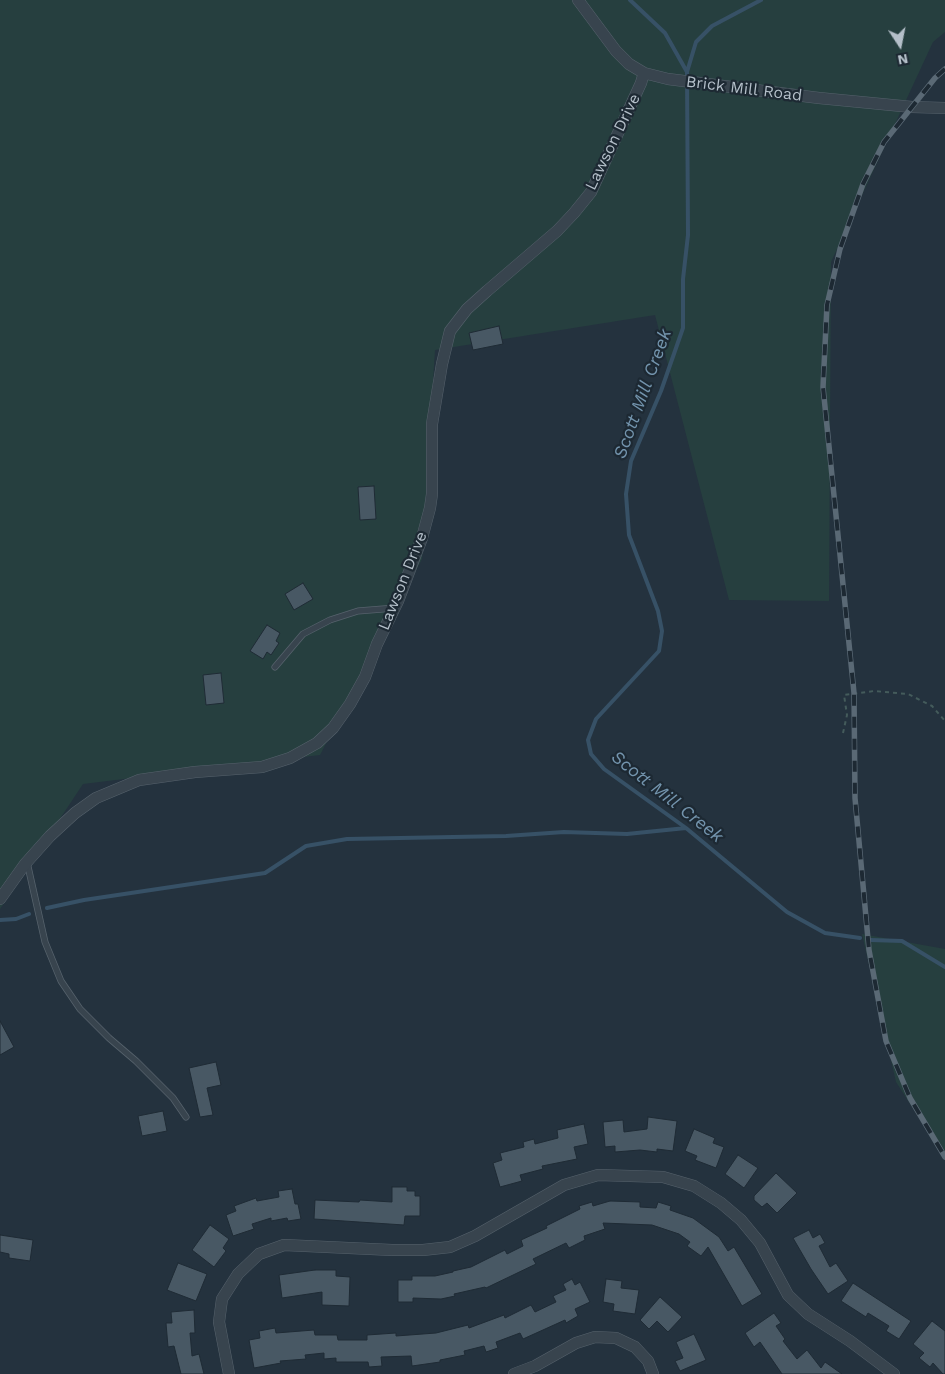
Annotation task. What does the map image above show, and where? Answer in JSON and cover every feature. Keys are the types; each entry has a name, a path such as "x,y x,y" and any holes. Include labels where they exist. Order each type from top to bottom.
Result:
{"street":[{"name":"Brick Mill Road","path":"578,0 616,51 629,64 644,73 680,81 819,98 912,107 945,108"},
{"name":"Lawson Drive","path":"0,899 27,862 50,836 75,813 96,798 139,780 195,772 262,767 290,758 317,743 333,728 350,704 365,677 377,644 412,567 430,508 432,494 432,424 442,364 450,331 468,309 557,231 590,192 644,73"},
{"path":"229,1374 219,1322 222,1299 238,1274 259,1254 284,1245 392,1250 423,1250 450,1247 475,1236 564,1185 598,1175 663,1177 694,1186 721,1202 741,1220 760,1243 788,1295 808,1314 850,1341 894,1374"},
{"path":"514,1374 535,1366 576,1343 595,1337 616,1338 635,1347 648,1361 653,1374"}],"lane":[{"path":"275,667 303,634 330,620 358,611 395,608"},
{"path":"27,862 45,942 61,981 80,1009 173,1098 186,1117"}],"path":[{"path":"843,733 847,715 844,694 868,691 908,694 932,706 945,721"}],"green space":[{"path":"0,0 945,0 945,32 933,42 831,262 829,601 729,600 655,315 435,350 422,559 320,755 83,784 0,909"},
{"path":"862,934 945,949 945,1158 896,1082"}],"building":[{"path":"499,326 503,344 473,350 469,333"},
{"path":"374,486 376,519 360,520 358,487"},
{"path":"303,583 313,599 294,610 285,594"},
{"path":"267,625 280,633 276,641 279,643 271,655 267,652 263,659 250,651"},
{"path":"221,673 224,703 206,705 203,675"},
{"path":"0,1021 14,1047 0,1055"},
{"path":"216,1062 221,1085 207,1088 213,1115 200,1117 189,1068"},
{"path":"163,1111 167,1131 142,1136 138,1116"},
{"path":"648,1117 677,1121 673,1151 657,1149 657,1152 640,1150 615,1152 615,1146 605,1147 603,1122 623,1120 624,1132 647,1129"},
{"path":"584,1124 588,1144 574,1147 577,1159 542,1166 543,1169 520,1175 522,1181 500,1187 493,1163 502,1160 500,1153 524,1147 523,1142 534,1139 535,1144 558,1138 557,1130"},
{"path":"694,1129 715,1138 713,1143 724,1147 716,1168 695,1160 697,1156 685,1151"},
{"path":"738,1155 758,1168 744,1188 725,1174"},
{"path":"776,1173 797,1193 777,1213 767,1203 762,1207 754,1200 754,1196"},
{"path":"392,1187 407,1187 407,1191 415,1191 415,1196 420,1196 420,1216 405,1216 404,1225 314,1219 315,1200 392,1202"},
{"path":"292,1189 301,1219 288,1221 287,1218 271,1221 271,1218 252,1224 254,1229 233,1236 226,1215 236,1211 234,1206 256,1198 257,1201 279,1197 278,1191"},
{"path":"610,1201 640,1202 640,1207 656,1208 658,1202 671,1206 670,1210 693,1218 719,1237 728,1251 734,1247 762,1294 742,1306 708,1247 701,1256 687,1246 690,1242 679,1234 652,1225 603,1223 605,1229 584,1236 585,1240 569,1248 566,1243 533,1259 536,1264 486,1288 454,1294 455,1296 441,1299 413,1298 413,1302 398,1302 398,1280 412,1280 412,1276 435,1276 453,1272 471,1267 505,1250 507,1254 523,1246 521,1240 580,1209 579,1206 592,1202 593,1206"},
{"path":"210,1225 229,1239 223,1248 226,1251 214,1267 192,1250"},
{"path":"809,1230 813,1238 820,1234 825,1243 819,1246 830,1267 836,1263 848,1281 828,1294 793,1238"},
{"path":"0,1235 33,1240 30,1261 9,1258 9,1254 0,1252"},
{"path":"178,1263 207,1274 196,1301 167,1290"},
{"path":"315,1270 336,1270 336,1276 350,1277 349,1306 322,1305 322,1292 282,1298 279,1275"},
{"path":"572,1279 575,1285 580,1282 590,1302 575,1309 578,1316 566,1323 565,1320 523,1339 520,1333 496,1342 498,1348 486,1352 484,1346 464,1351 465,1355 440,1360 440,1362 412,1366 411,1356 381,1357 382,1366 369,1367 368,1362 336,1362 336,1358 324,1359 324,1353 305,1355 306,1359 280,1361 281,1363 254,1368 249,1340 260,1338 259,1331 275,1328 276,1333 314,1330 315,1335 337,1335 338,1340 367,1340 367,1335 396,1333 396,1336 436,1333 468,1325 469,1328 504,1315 505,1318 531,1305 535,1312 556,1302 553,1296 566,1290 563,1284"},
{"path":"606,1279 622,1281 621,1288 639,1290 635,1314 613,1311 614,1304 603,1302"},
{"path":"853,1283 911,1321 899,1339 886,1331 889,1326 868,1313 866,1317 841,1301"},
{"path":"660,1297 682,1317 668,1332 657,1321 649,1329 640,1320"},
{"path":"194,1310 195,1333 190,1333 192,1356 199,1354 204,1374 181,1374 174,1346 168,1347 166,1323 172,1323 171,1312"},
{"path":"774,1313 781,1323 776,1326 785,1339 783,1341 797,1359 807,1350 821,1368 825,1362 842,1374 782,1374 760,1342 754,1347 745,1333"},
{"path":"932,1321 945,1331 945,1374 933,1363 930,1367 919,1358 924,1353 913,1344"},
{"path":"694,1334 706,1360 680,1371 675,1361 683,1358 676,1342"}],"waterway":[{"name":"Scott Mill Creek","path":"630,0 665,33 687,72 688,235 683,279 683,328 661,391 631,461 626,494 629,535 658,611 662,631 659,651 596,719 588,740 591,754 604,769 686,828 787,912 825,933 860,938"},
{"path":"687,72 696,42 712,26 761,0"},
{"path":"47,908 84,900 265,873 306,846 347,839 506,836 564,832 627,834 686,828"},
{"path":"0,920 16,919 29,914"},
{"name":"Scott Mill Creek","path":"871,940 902,941 945,967"}],"railway":[{"path":"945,69 935,78 884,142 863,184 840,249 827,305 823,387 854,693 855,798 869,950 886,1041 910,1098 945,1157"}]}
